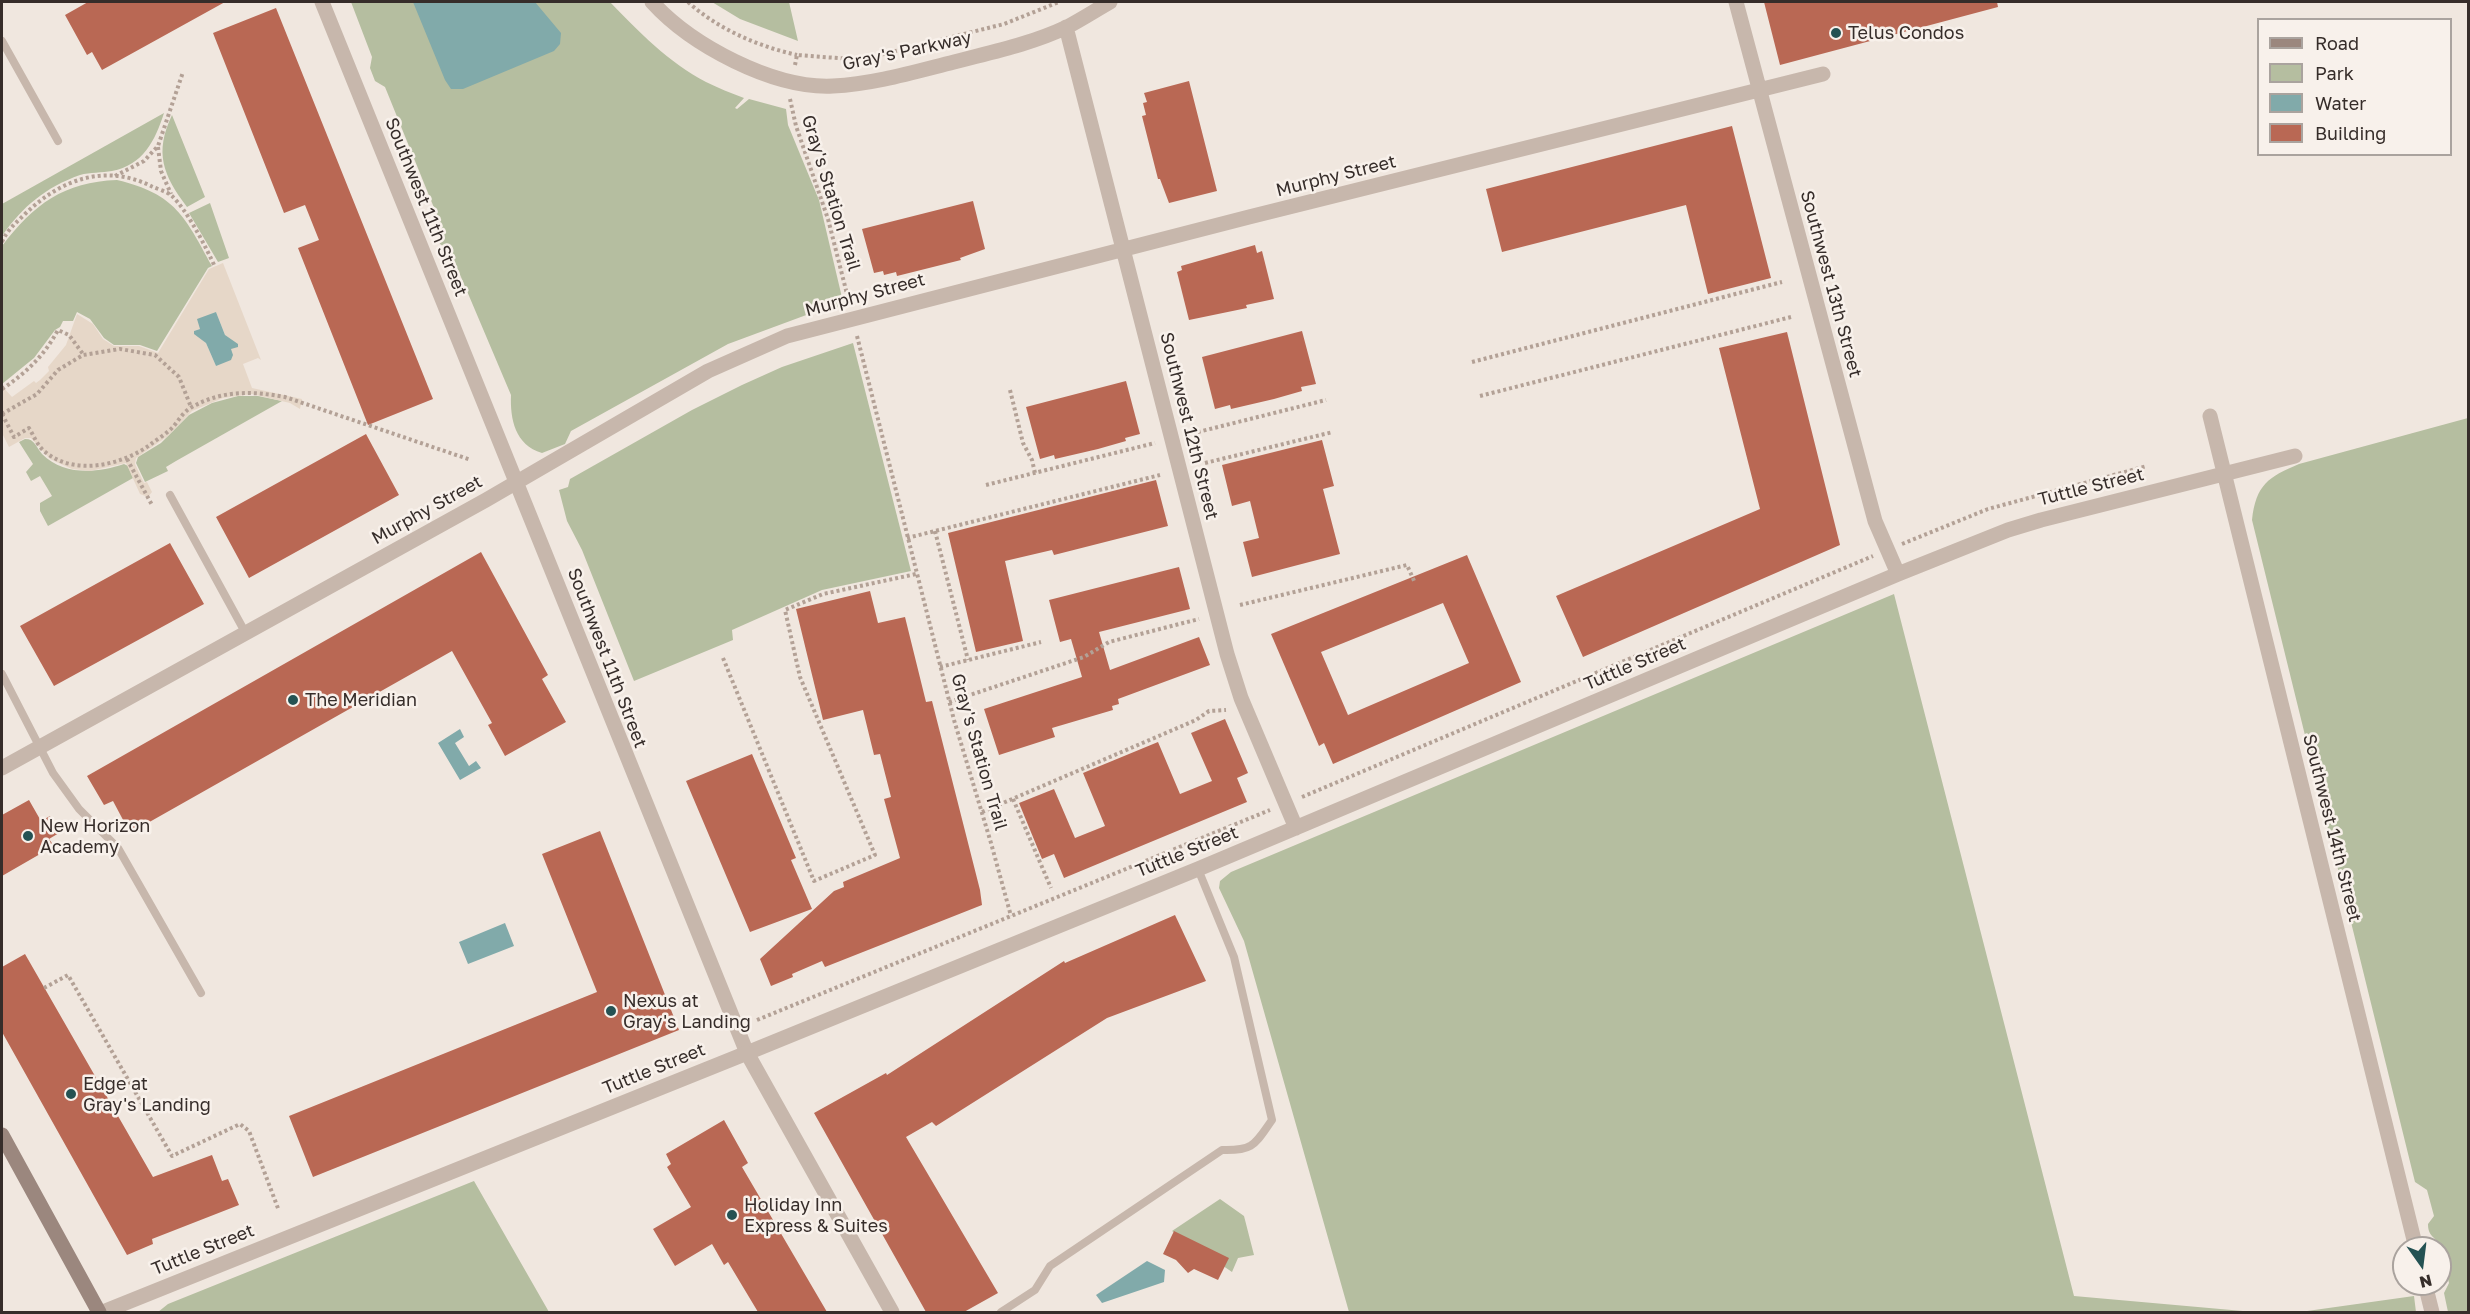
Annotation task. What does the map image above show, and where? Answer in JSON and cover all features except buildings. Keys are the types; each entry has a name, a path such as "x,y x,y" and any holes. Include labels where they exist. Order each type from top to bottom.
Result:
{"main road":[{"path":"2,1136 101,1312"}],"street":[{"name":"Southwest 11th Street","path":"322,2 517,482 629,767 747,1053 892,1312"},
{"name":"Gray's Parkway","path":"651,2 710,50 782,79 830,87 858,84 910,73 1008,48 1066,27 1110,2"},
{"name":"Southwest 13th Street","path":"1736,2 1875,521 1898,574"},
{"name":"Southwest 12th Street","path":"1066,27 1236,684 1296,828"},
{"name":"Murphy Street","path":"2,768 517,482 708,371 787,336 1823,74"},
{"name":"Southwest 14th Street","path":"2210,416 2413,1236"},
{"name":"Tuttle Street","path":"101,1312 1198,869 1898,574 2008,530 2295,456"},
{"path":"2428,1296 2432,1312"}],"lane":[{"path":"2,41 58,141"},
{"path":"170,495 245,632"},
{"path":"2,674 53,773 79,809 118,848 201,993"},
{"path":"1001,1312 1035,1290 1050,1266 1222,1150 1243,1151 1257,1142 1272,1120 1234,957 1198,869"}],"path":[{"path":"688,2 729,30 779,51 797,55 850,59 880,55 1004,24 1059,2"},
{"path":"795,70 797,55"},
{"path":"183,72 158,146 161,171 171,195 202,240 215,267"},
{"name":"Gray's Station Trail","path":"791,92 791,107 796,126 821,194 849,303"},
{"path":"115,176 144,160 158,146"},
{"path":"2,242 7,231 42,197 74,180 106,174 141,181 171,195"},
{"path":"1472,362 1782,282"},
{"path":"1480,396 1791,317"},
{"path":"2,389 30,369 50,345 58,330 69,335 83,355"},
{"name":"Gray's Station Trail","path":"856,330 968,774 982,812 1011,916"},
{"path":"191,407 179,377 155,356 120,349 83,355 58,370 38,394 2,414 14,436 29,428 44,451 56,459 75,466 105,464 127,459 172,428 191,407 236,392 256,391 285,397 471,460"},
{"path":"1010,390 1023,443 1032,460 1035,473"},
{"path":"1186,435 1326,400"},
{"path":"1205,463 1333,432"},
{"path":"987,485 1161,441"},
{"path":"127,459 152,505"},
{"path":"1900,545 1988,508 2146,466"},
{"path":"907,538 1160,475"},
{"path":"935,531 968,660"},
{"path":"1298,798 1876,555"},
{"path":"1240,605 1407,565 1415,584"},
{"path":"723,658 814,881 875,855 800,677 784,610 823,594 916,574"},
{"path":"949,702 1084,657 1109,642 1199,619"},
{"path":"940,667 1041,642"},
{"path":"982,812 1196,720 1209,711 1226,710"},
{"path":"1013,799 1051,888"},
{"path":"758,1020 1271,809"},
{"path":"44,988 68,975 172,1156 240,1124 249,1131 279,1211"}],"green space":[{"path":"351,2 610,2 679,66 706,82 744,98 735,108 737,109 749,99 786,109 788,125 819,200 844,306 809,314 728,344 571,431 565,444 542,453 533,449 526,444 516,430 513,422 511,395 450,251 440,244 435,232 439,220 385,87 375,81 370,68 372,57"},
{"path":"712,2 789,2 798,41 740,19"},
{"path":"164,113 152,142 140,157 123,168 80,175 56,186 27,207 2,236 2,204"},
{"path":"172,115 205,197 187,207 172,184 164,163 163,141"},
{"path":"117,180 153,192 166,200 186,221 212,266 208,268 157,351 140,345 114,345 104,338 90,319 77,312 73,321 63,321 34,358 2,384 2,246 26,218 52,198 81,185"},
{"path":"210,203 229,258 218,262 189,213"},
{"path":"853,343 911,571 822,590 732,630 733,640 634,681 582,550 567,521 559,490 568,487 570,479 692,410 742,385 782,367"},
{"path":"238,396 258,396 282,401 176,461 166,467 168,471 145,482 136,463 138,457 161,443 189,415 212,403"},
{"path":"2468,418 2468,1312 2448,1312 2445,1296 2452,1296 2452,1236 2433,1236 2430,1233 2428,1224 2434,1216 2427,1190 2415,1182 2252,520 2257,498 2265,484 2279,473 2299,464"},
{"path":"25,439 33,442 42,454 60,466 92,471 124,464 128,466 133,478 48,526 40,511 40,503 52,496 40,476 31,481 26,472 33,464 19,442"},
{"path":"1894,594 2074,1296 2254,1312 1349,1312 1244,941 1219,888 1220,881 1231,872"},
{"path":"474,1181 549,1312 158,1312 168,1304"},
{"path":"1220,1199 1244,1216 1254,1255 1238,1258 1232,1272 1172,1231"},
{"path":"2414,1296 2416,1312 2300,1312"}],"shaded area":[{"path":"223,263 261,360 258,358 243,364 252,388 302,399 300,409 290,403 252,394 223,398 192,411 168,436 136,458 135,464 144,483 147,482 152,492 148,497 140,494 126,463 90,471 72,469 50,459 31,438 25,438 9,447 2,433 2,386 12,397 34,381 36,383 40,380 49,371 48,367 66,345 77,314 93,324 103,339 114,346 139,346 158,353 209,269","holes":["216,312 225,335 216,366 206,343 194,331 200,329"]}],"water":[{"path":"413,2 535,2 561,33 560,44 554,51 463,89 451,89 445,80"},
{"path":"216,312 225,335 238,344 238,347 231,349 233,355 231,360 216,366 206,343 194,334 194,331 200,329 197,319"},
{"path":"460,729 464,737 455,743 469,766 476,761 481,768 460,780 438,743"},
{"path":"505,923 514,946 468,964 459,942"},
{"path":"1147,1261 1165,1270 1164,1282 1102,1303 1096,1295"}],"place":[{"name":"Telus Condos","path":"1836,33"},
{"name":"The Meridian","path":"293,700"},
{"name":"New Horizon Academy","path":"28,836"},
{"name":"Nexus at Gray's Landing","path":"611,1011"},
{"name":"Edge at Gray's Landing","path":"71,1094"},
{"name":"Holiday Inn Express & Suites","path":"732,1215"}]}
